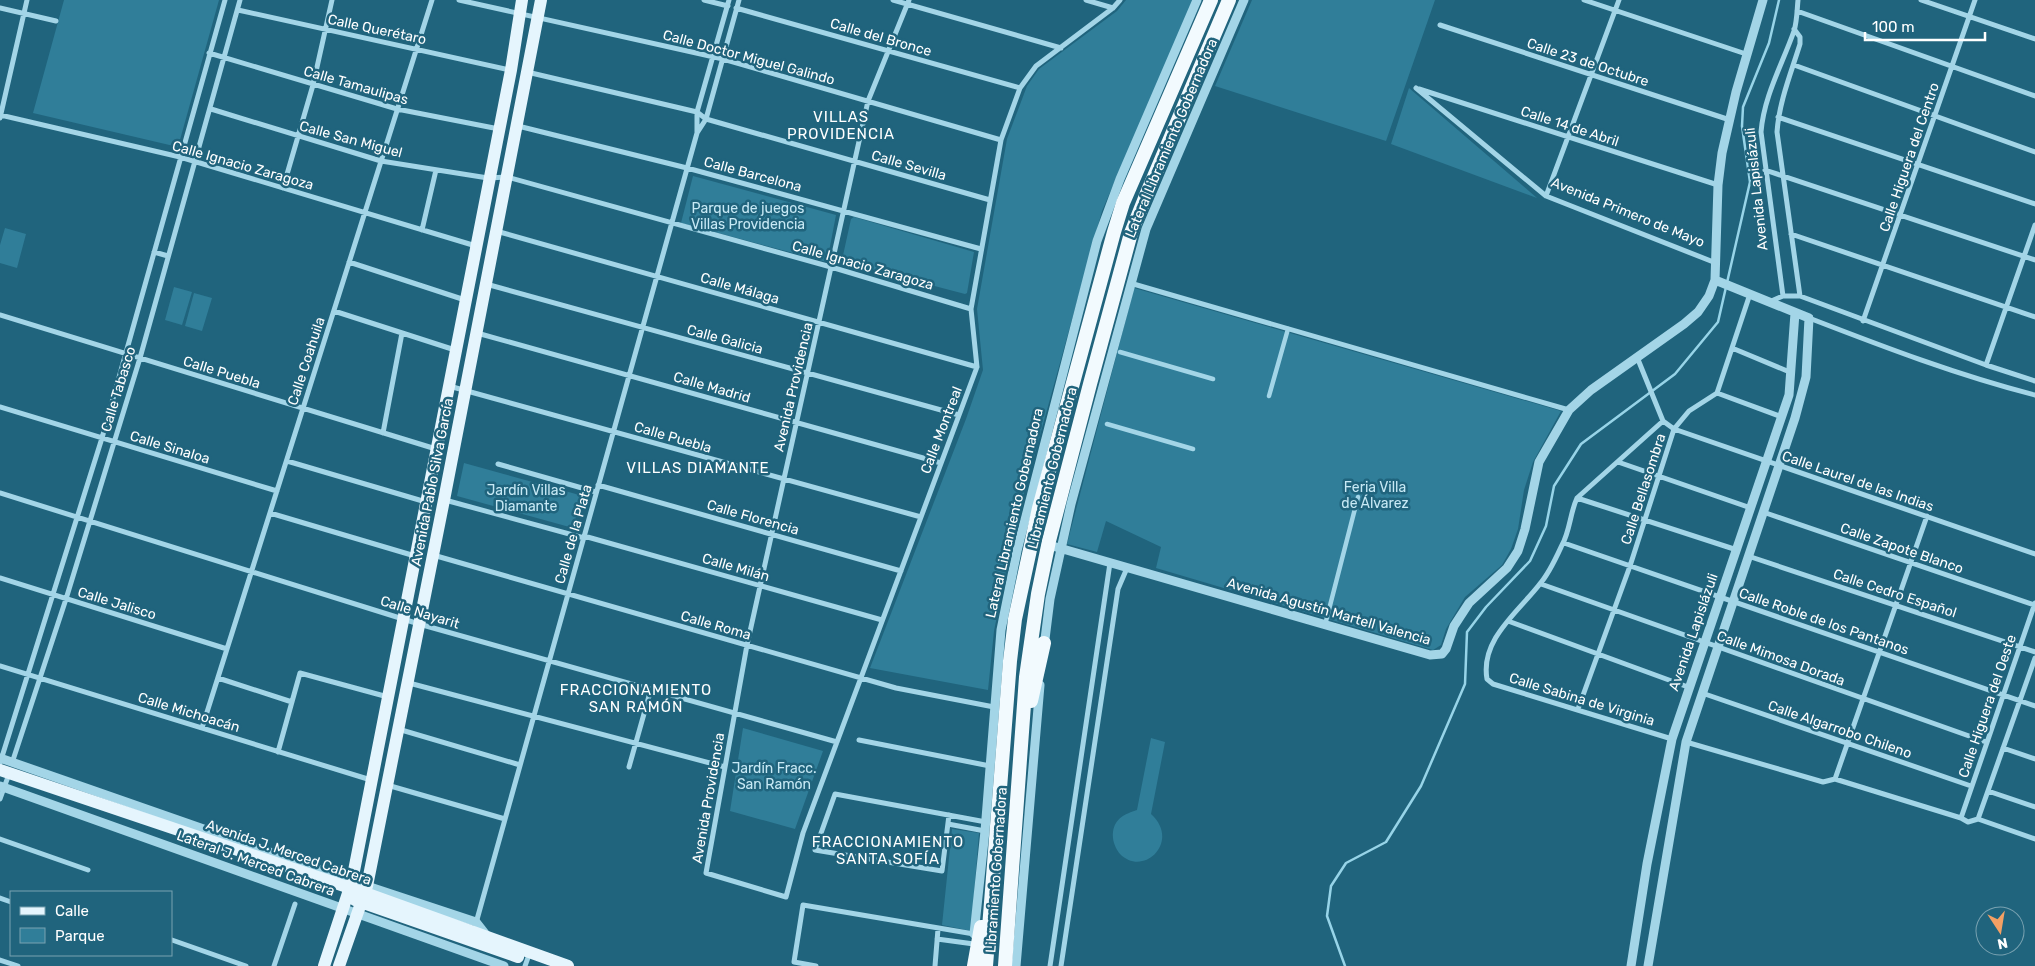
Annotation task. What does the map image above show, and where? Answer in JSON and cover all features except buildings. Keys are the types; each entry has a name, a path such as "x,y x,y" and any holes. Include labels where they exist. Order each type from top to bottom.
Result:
{"highway":[{"name":"Libramiento Gobernadora","path":"986,966 1010,661 1015,619 1039,508 1098,284 1123,203 1211,0"},
{"name":"Libramiento Gobernadora","path":"1005,966 1030,646 1124,282 1131,233 1229,0"},
{"path":"1058,389 1062,420"},
{"path":"1023,734 1044,643"},
{"path":"974,966 983,915 991,890"}],"main road":[{"name":"Avenida Pablo Silva García","path":"324,966 348,894 372,780 488,178 511,70 522,0"},
{"name":"Avenida Pablo Silva García","path":"339,966 365,894 518,126 541,0"},
{"name":"Avenida J. Merced Cabrera","path":"3,772 348,894 365,894 473,931 527,959 568,966"},
{"name":"Avenida J. Merced Cabrera","path":"473,931 544,966"}],"street":[{"path":"0,117 27,0"},
{"name":"Calle Tabasco","path":"3,772 28,675 102,438 225,0"},
{"name":"Calle Tabasco","path":"3,772 40,678 90,521 140,358 240,0"},
{"path":"283,188 313,85 332,0"},
{"name":"Calle Coahuila","path":"202,728 432,0"},
{"name":"Calle Doctor Miguel Galindo","path":"459,0 722,59 1001,140"},
{"path":"704,0 728,3"},
{"name":"Calle de la Plata","path":"697,134 706,119 739,0"},
{"path":"893,0 908,2 1061,48"},
{"path":"1086,0 1113,8"},
{"name":"Calle Montreal","path":"706,873 786,897 803,833 977,367 971,309 980,248 1001,140 1020,88 1036,66 1113,8 1120,0"},
{"name":"Lateral Libramiento Gobernadora","path":"974,966 974,934 1001,630 1017,550 1100,232 1120,179 1197,0"},
{"name":"Lateral Libramiento Gobernadora","path":"1124,282 1157,200 1244,0"},
{"path":"1584,0 1746,54"},
{"path":"1546,196 1619,0"},
{"name":"Avenida Agustín Martell Valencia","path":"1055,547 1430,655 1442,654 1446,649 1454,626 1469,603 1507,568 1518,551 1525,529 1539,462 1569,410 1591,390 1684,324 1698,312 1708,296 1715,280 1718,185 1722,153 1746,54 1762,0"},
{"path":"1794,29 1798,0"},
{"path":"1921,0 2035,39"},
{"name":"Calle Higuera del Centro","path":"1864,321 1975,0"},
{"name":"Avenida Providencia","path":"706,873 747,645 868,101 908,2"},
{"name":"Calle de la Plata","path":"473,931 688,168 697,134 697,112 728,3"},
{"path":"0,8 56,20"},
{"name":"Calle del Bronce","path":"736,8 1020,88"},
{"name":"Calle Querétaro","path":"238,10 511,70"},
{"path":"1797,11 2035,96"},
{"name":"Calle 23 de Octubre","path":"1440,25 1730,120"},
{"name":"Avenida Lapislázuli","path":"1794,29 1800,37 1800,44 1778,117 1777,132 1800,296"},
{"name":"Avenida Lapislázuli","path":"1783,296 1761,132 1762,116 1767,97 1794,29"},
{"name":"Calle Tamaulipas","path":"210,53 397,109 499,129"},
{"path":"1794,65 2035,152"},
{"path":"528,72 697,112 706,119"},
{"name":"Calle 14 de Abril","path":"1416,88 1718,185"},
{"name":"Avenida Primero de Mayo","path":"1416,88 1546,196 1716,263"},
{"name":"Calle San Miguel","path":"211,109 298,137 381,160 488,178"},
{"name":"Calle Ignacio Zaragoza","path":"0,117 195,161 476,246"},
{"path":"1778,117 2035,204"},
{"name":"Calle Sevilla","path":"706,119 990,200"},
{"name":"Calle Barcelona","path":"518,126 688,168 980,248"},
{"path":"422,230 436,170"},
{"path":"1765,170 2035,260"},
{"name":"Calle Ignacio Zaragoza","path":"488,178 507,177 831,267 971,309"},
{"path":"1986,366 2035,225"},
{"name":"Calle Málaga","path":"496,231 977,367"},
{"path":"1791,234 2035,317"},
{"path":"154,252 168,256"},
{"path":"349,262 465,300"},
{"path":"1715,280 1901,354 1985,382 2035,395"},
{"path":"1124,282 1569,410"},
{"name":"Calle Galicia","path":"486,284 959,415"},
{"path":"1750,293 1717,393 1782,417"},
{"path":"1769,302 1783,296 1800,296 1986,366 2035,381"},
{"path":"334,311 456,351"},
{"name":"Avenida Lapislázuli","path":"1631,966 1647,864 1672,739 1688,687 1737,550 1789,395 1795,312"},
{"name":"Calle Puebla","path":"0,315 437,449"},
{"name":"Avenida Lapislázuli","path":"1648,966 1686,742 1803,391 1807,363 1809,318"},
{"path":"1269,396 1288,329"},
{"name":"Calle Madrid","path":"476,332 941,462"},
{"path":"383,433 402,333"},
{"path":"1732,348 1792,373"},
{"path":"1120,352 1213,379"},
{"path":"1637,356 1663,421 1577,498 1572,509 1564,543 1541,584 1508,621 1688,687"},
{"name":"Calle Puebla","path":"449,386 921,517"},
{"name":"Calle Bellasombra","path":"1578,709 1630,566 1674,429 1689,411 1717,393"},
{"name":"Calle Sinaloa","path":"0,407 277,492"},
{"name":"Calle Laurel de las Indias","path":"1663,421 1674,429 2035,554"},
{"path":"1107,424 1193,449"},
{"path":"286,461 426,502"},
{"path":"1618,462 1751,509"},
{"path":"498,464 596,492"},
{"name":"Calle Florencia","path":"598,485 901,571"},
{"name":"Calle Nayarit","path":"0,493 419,624 837,742"},
{"path":"1325,625 1358,497"},
{"path":"1577,498 1737,550"},
{"name":"Calle Milán","path":"444,500 760,585 882,620"},
{"name":"Calle Zapote Blanco","path":"1763,512 2035,604"},
{"path":"270,513 416,556"},
{"path":"1835,779 1927,516"},
{"name":"Calle Roble de los Pantanos","path":"1564,543 2035,706"},
{"path":"1016,966 1044,643 1055,547"},
{"name":"Calle Roma","path":"433,555 896,688 994,707"},
{"name":"Calle Cedro Español","path":"1748,556 2035,652"},
{"path":"1050,966 1110,563"},
{"path":"1061,966 1118,588 1127,568"},
{"name":"Calle Jalisco","path":"0,578 227,649"},
{"name":"Calle Mimosa Dorada","path":"1541,584 1986,742"},
{"name":"Calle Higuera del Oeste","path":"1961,818 2035,604"},
{"name":"Calle Sabina de Virginia","path":"1508,621 1494,639 1489,653 1486,671 1487,679 1493,684 1672,739"},
{"path":"1978,819 2035,658"},
{"name":"Calle Michoacán","path":"0,666 372,780"},
{"path":"278,752 300,673 388,697"},
{"path":"218,678 292,702"},
{"path":"407,683 725,767"},
{"path":"629,767 651,689"},
{"name":"Calle Algarrobo Chileno","path":"1702,692 1971,786"},
{"path":"1086,726 1097,728"},
{"path":"398,729 520,765"},
{"path":"859,740 990,766"},
{"path":"1686,742 1823,782 1835,779 1961,818 1968,822 1978,819 2035,839"},
{"path":"2003,748 2035,759"},
{"path":"0,799 3,772"},
{"name":"Lateral J. Merced Cabrera","path":"3,772 348,894 358,914 504,966"},
{"path":"387,784 505,819"},
{"path":"1988,791 2035,807"},
{"path":"949,815 942,871 815,850 835,794 949,815 985,826"},
{"path":"948,824 985,826"},
{"path":"0,838 88,870"},
{"path":"1069,845 1080,846"},
{"path":"1647,864 1664,868"},
{"path":"365,894 473,931"},
{"path":"274,966 295,904"},
{"path":"816,966 794,962 803,905 974,934"},
{"path":"934,966 938,929"},
{"path":"938,939 974,944"},
{"path":"172,940 246,966"},
{"path":"0,960 18,966"}],"green space":[{"path":"64,0 219,0 178,147 33,113"},
{"path":"1126,0 1193,0 1102,211 1016,522 994,631 988,690 870,668 983,370 977,309 1007,139 1027,86 1039,69 1117,11"},
{"path":"1252,0 1435,0 1386,141 1215,86"},
{"path":"1409,88 1537,198 1391,144"},
{"name":"Parque de juegos Villas Providencia","path":"693,176 836,215 827,262 681,223"},
{"path":"854,217 974,252 967,293 843,262 851,219"},
{"path":"5,228 26,234 17,268 0,263 0,245"},
{"path":"174,287 192,292 182,325 165,320"},
{"name":"Feria Villa de Álvarez","path":"1134,288 1561,411 1533,462 1524,490 1518,529 1511,549 1502,565 1465,597 1446,629 1441,645 1433,650 1156,568 1161,547 1106,521 1097,552 1067,544"},
{"path":"194,293 212,298 202,331 185,326"},
{"name":"Jardín Villas Diamante","path":"464,463 583,496 573,528 457,496"},
{"name":"Jardín Fracc. San Ramón","path":"743,728 823,751 795,829 730,811"},
{"path":"1151,738 1165,742 1151,814 1159,824 1162,835 1161,845 1156,853 1148,859 1139,862 1129,860 1120,854 1114,844 1113,832 1118,820 1137,810"},
{"path":"952,829 979,833 971,931 942,925"}],"waterway":[{"path":"1345,966 1327,916 1331,886 1346,863 1386,842 1421,786 1465,684 1467,632 1486,607 1530,561 1546,526 1554,486 1581,444 1675,374 1718,322 1750,182 1742,126 1743,107 1769,43 1779,0"}],"district":[{"name":"VILLAS PROVIDENCIA","path":"841,126"},
{"name":"VILLAS DIAMANTE","path":"698,468"},
{"name":"FRACCIONAMIENTO SAN RAMÓN","path":"636,698"},
{"name":"FRACCIONAMIENTO SANTA SOFÍA","path":"888,850"}]}
